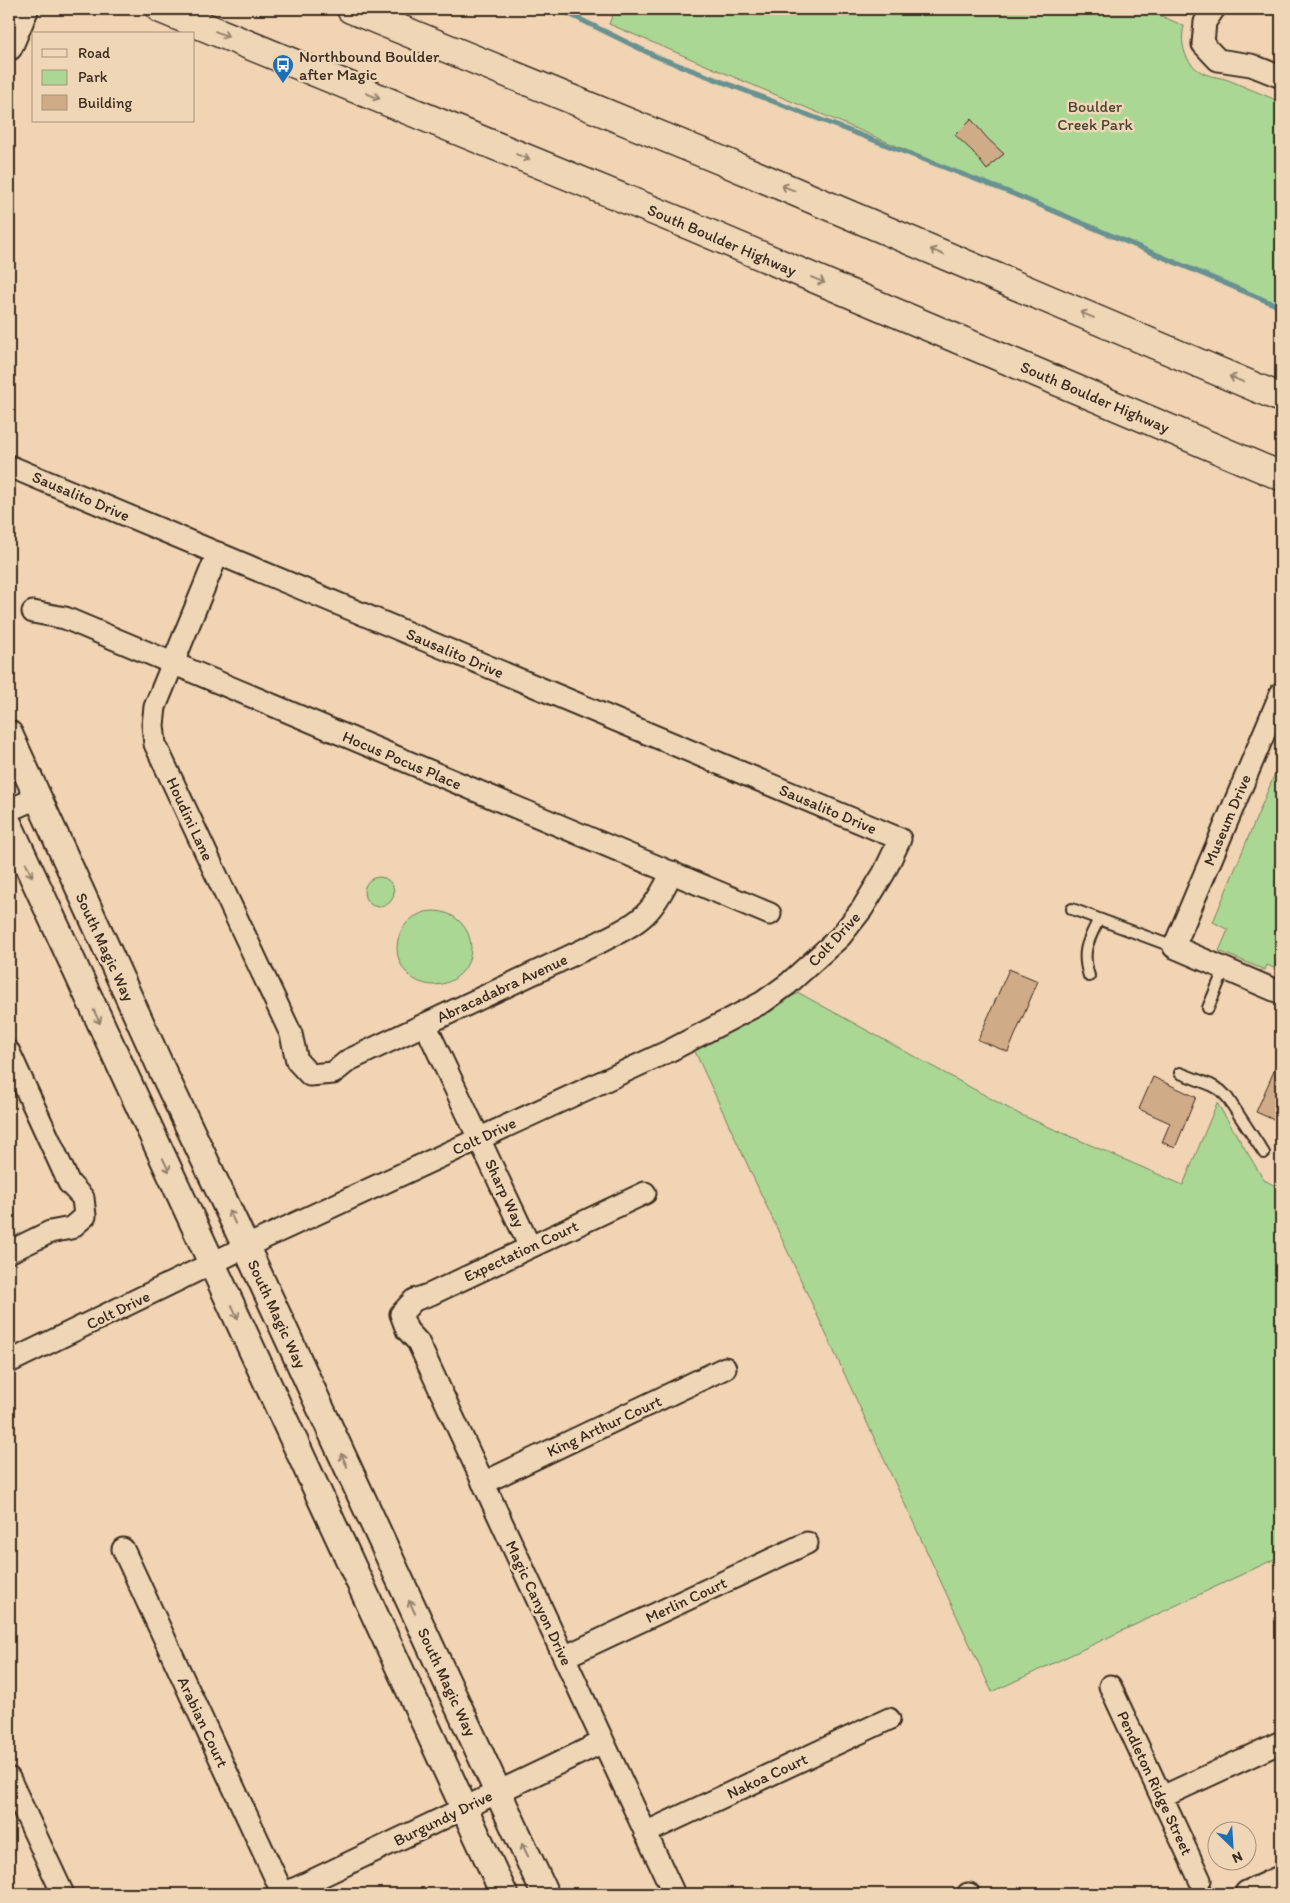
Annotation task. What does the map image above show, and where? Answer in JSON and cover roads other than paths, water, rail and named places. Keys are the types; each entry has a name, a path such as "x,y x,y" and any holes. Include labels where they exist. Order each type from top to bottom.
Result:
{"main road":[{"name":"South Boulder Highway","path":"161,9 691,226 1281,476"},
{"path":"351,9 726,162 1281,398"}],"street":[{"path":"9,47 25,9"},
{"path":"1214,9 1205,22 1202,44 1218,60 1251,65 1281,77"},
{"name":"Sausalito Drive","path":"9,466 900,839"},
{"name":"Houdini Lane","path":"218,553 155,707 153,725 155,744 291,1034 297,1061 310,1076"},
{"name":"Hocus Pocus Place","path":"33,612 65,618 770,914"},
{"name":"Museum Drive","path":"1174,947 1281,693"},
{"name":"South Magic Way","path":"9,734 17,772 37,798 154,1054 246,1247 545,1894"},
{"path":"9,810 37,798"},
{"path":"9,826 504,1894"},
{"name":"Colt Drive","path":"9,1362 246,1247 669,1051 763,1002 788,984 840,937 862,909 884,873 900,839"},
{"name":"Abracadabra Avenue","path":"310,1076 332,1073 349,1060 600,942 632,925 653,908 662,895 672,872"},
{"path":"1174,947 1281,993"},
{"name":"Sharp Way","path":"425,1024 530,1247"},
{"path":"9,1052 70,1184 83,1198 84,1216 71,1228 50,1232 9,1252"},
{"name":"Expectation Court","path":"402,1314 414,1300 431,1294 645,1193"},
{"name":"Magic Canyon Drive","path":"402,1314 407,1330 418,1342 674,1894"},
{"name":"King Arthur Court","path":"483,1483 726,1368"},
{"name":"Merlin Court","path":"564,1658 807,1543"},
{"name":"Arabian Court","path":"123,1549 283,1894"},
{"name":"Pendleton Ridge Street","path":"1110,1686 1200,1880"},
{"name":"Nakoa Court","path":"645,1833 889,1719"},
{"name":"Burgundy Drive","path":"283,1894 603,1742"},
{"path":"1162,1797 1281,1742"},
{"path":"9,1778 63,1894"},
{"path":"1248,1894 1281,1879"}],"lane":[{"path":"1072,909 1174,947"},
{"path":"1089,976 1084,961 1087,942 1099,919"},
{"path":"1208,1008 1224,970"},
{"path":"1180,1073 1220,1090 1227,1097 1264,1153"}],"waterway":[{"path":"559,9 655,56 1011,193 1281,307"}],"place":[{"name":"Northbound Boulder after Magic","path":"283,84"}],"park label":[{"name":"Boulder Creek Park","path":"1095,115"}]}
